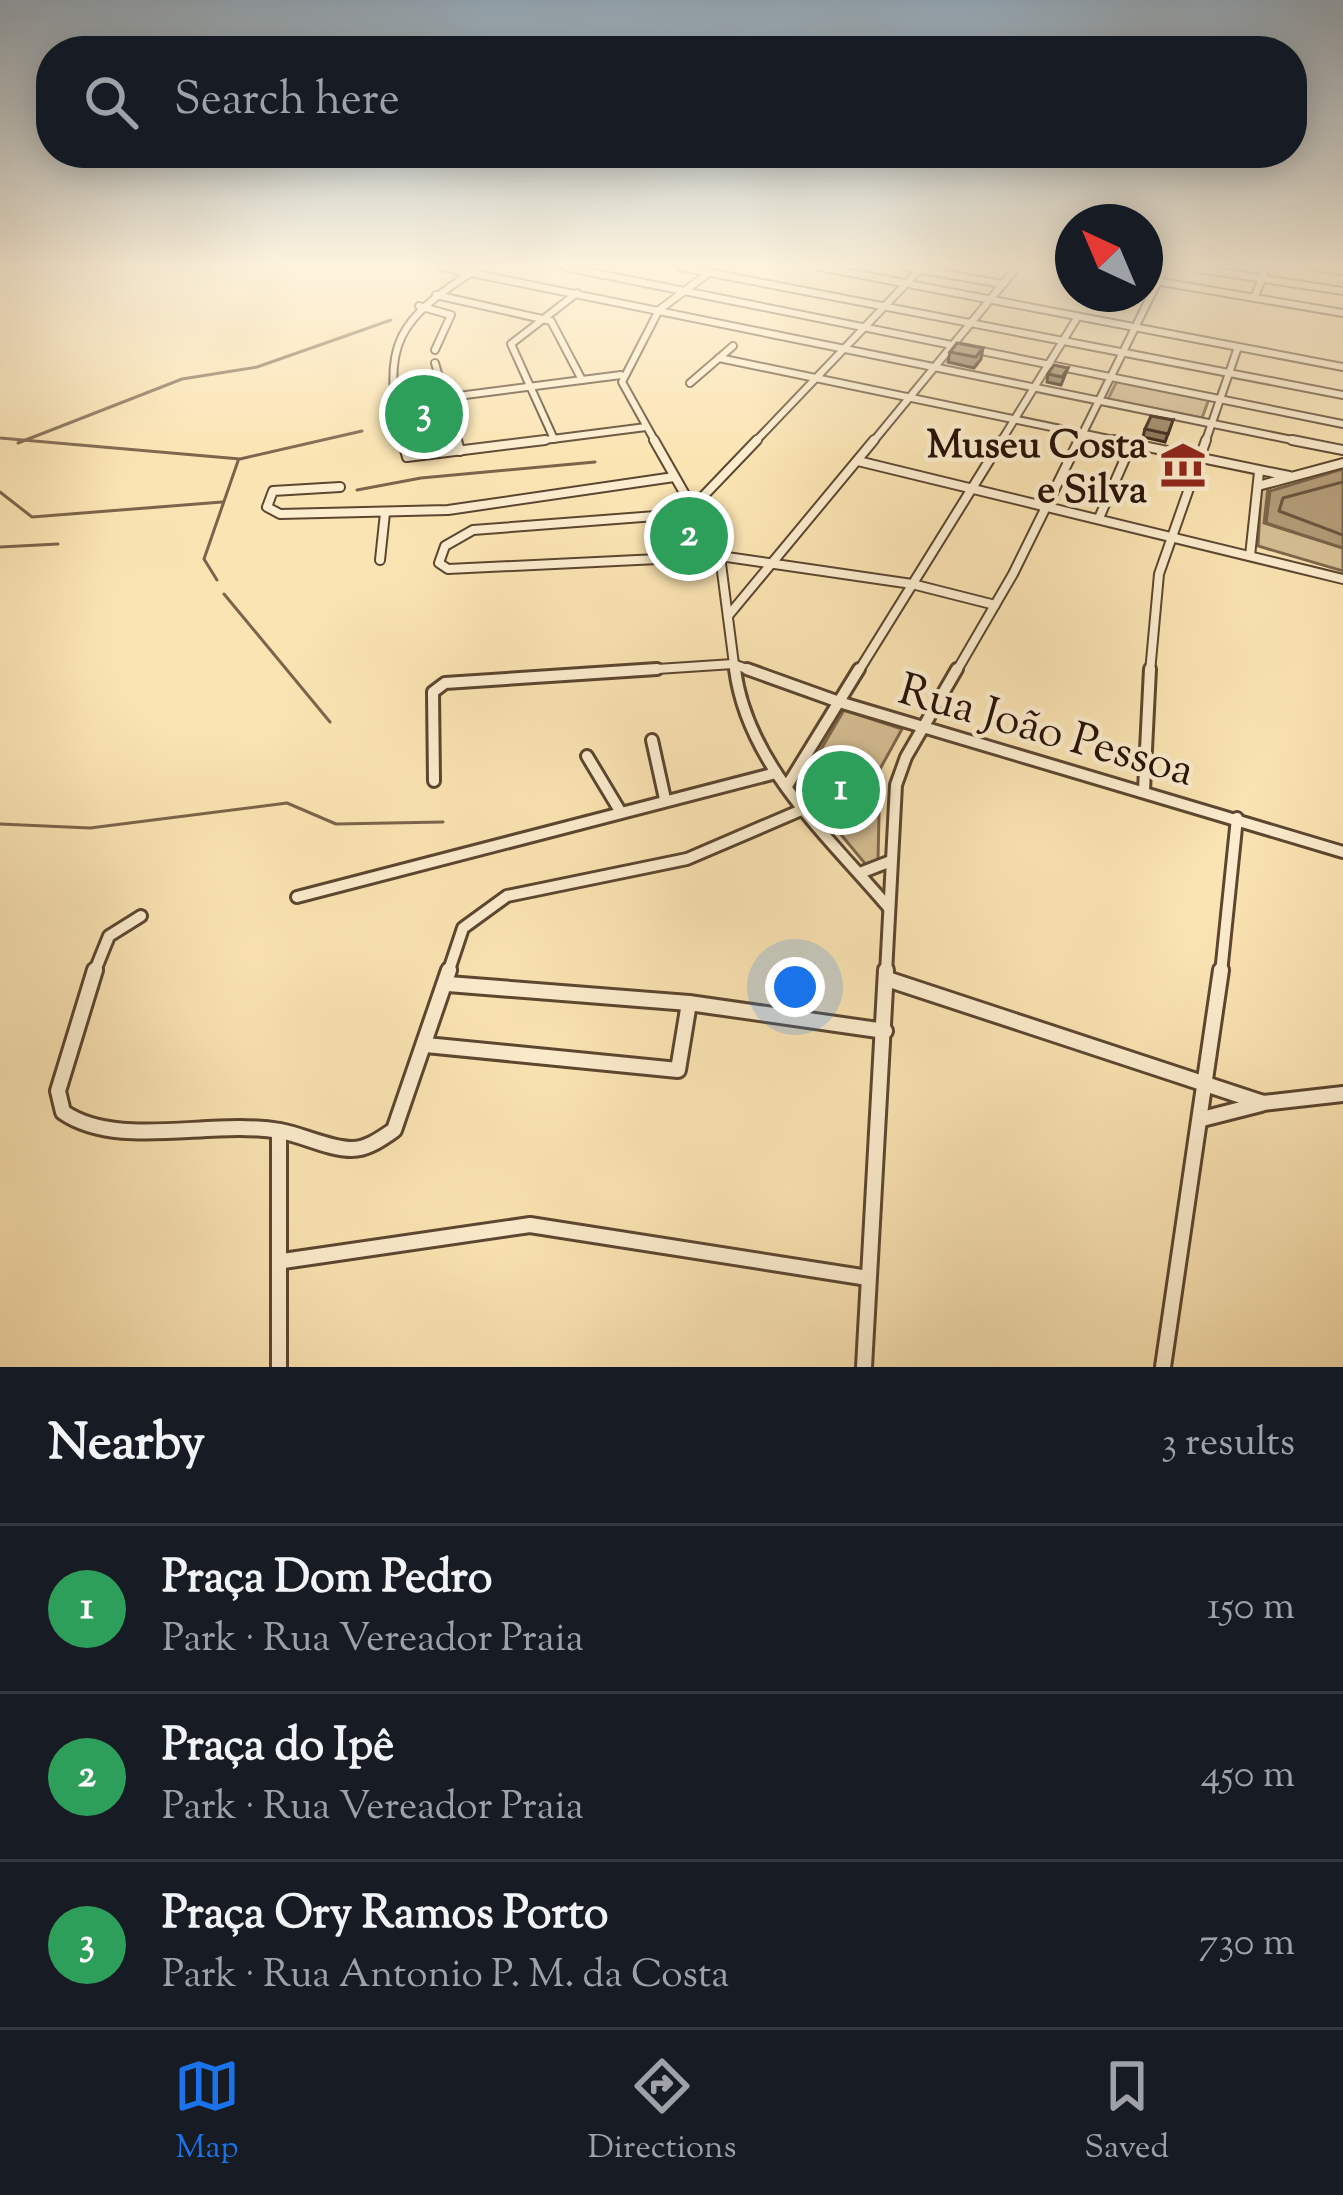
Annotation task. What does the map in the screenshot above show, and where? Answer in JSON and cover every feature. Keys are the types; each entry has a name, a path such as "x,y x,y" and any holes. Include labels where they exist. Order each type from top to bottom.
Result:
{"street":[{"path":"405,331 391,371 400,430 410,458 646,427"},
{"path":"435,350 444,331"},
{"path":"527,331 511,344 554,439"},
{"path":"558,331 582,380"},
{"path":"621,375 647,331"},
{"path":"762,331 1343,449"},
{"path":"862,331 693,511 482,529 446,546 439,563 448,569 719,556 912,584 995,605"},
{"path":"880,331 1343,424"},
{"path":"728,616 965,331"},
{"path":"1010,331 1343,394"},
{"path":"787,787 1069,331"},
{"path":"864,1367 896,785 1136,331"},
{"path":"1152,331 1343,367"},
{"path":"690,383 733,346"},
{"path":"1144,790 1151,622 1171,536 1238,347"},
{"path":"719,358 1288,476"},
{"path":"435,363 460,451"},
{"path":"396,404 621,375"},
{"path":"621,375 719,556 739,704 776,773 890,908"},
{"path":"400,430 452,423"},
{"path":"1099,518 1131,445"},
{"path":"858,461 1343,576"},
{"path":"1258,485 1343,463"},
{"path":"1250,556 1258,472"},
{"path":"340,487 273,490 267,507 280,514 448,510 674,477"},
{"path":"380,560 385,513"},
{"path":"667,516 680,560"},
{"path":"434,781 433,692 445,683 733,664"},
{"name":"Rua João Pessoa","path":"733,664 839,702 1343,852"},
{"path":"652,740 665,799"},
{"path":"587,756 620,811"},
{"path":"297,897 776,773"},
{"path":"141,916 109,936 100,954 58,1091 64,1112 85,1127 129,1132 207,1125 279,1131 352,1149 377,1142 394,1130 448,984 463,928 475,912 500,897 665,865 806,808"},
{"path":"1162,1367 1207,1086 1237,818"},
{"path":"860,873 891,861"},
{"path":"887,979 1263,1103"},
{"path":"448,984 689,1003 885,1031"},
{"path":"426,1045 678,1070 689,1003"},
{"path":"1202,1119 1263,1103 1343,1094"},
{"path":"279,1131 283,1262 279,1367"},
{"path":"283,1262 452,1232 530,1225 868,1278"}],"shaded area":[{"path":"1117,381 1209,399 1202,418 1108,399"},
{"path":"1343,465 1268,488 1264,523 1343,548 1343,571 1258,546 1261,491 1267,484"},
{"path":"844,710 902,729 880,769 878,861 867,866 800,785"}],"water":[{"path":"1343,469 1343,548 1266,523 1270,491"}],"building":[{"path":"957,343 983,348 976,357 950,352"},
{"path":"1054,365 1068,368 1062,377 1048,374"},
{"path":"1151,416 1173,420 1168,434 1145,429"}],"waterway":[{"path":"25,440 182,379 257,367 360,331"},
{"path":"25,440 240,459 362,431"},
{"path":"0,438 25,440"},
{"path":"18,443 25,440"},
{"path":"217,580 204,559 238,461"},
{"path":"357,490 421,478 595,462"},
{"path":"0,492 32,517 222,502"},
{"path":"0,547 58,544"},
{"path":"224,594 330,722"},
{"path":"0,824 90,828 287,803 336,824 443,822"}],"place":[{"name":"Praça Ory Ramos Porto","path":"424,414"},
{"name":"Museu Costa e Silva","path":"1183,465"},
{"name":"Praça do Ipê","path":"689,536"},
{"name":"Praça Dom Pedro","path":"841,790"}]}
